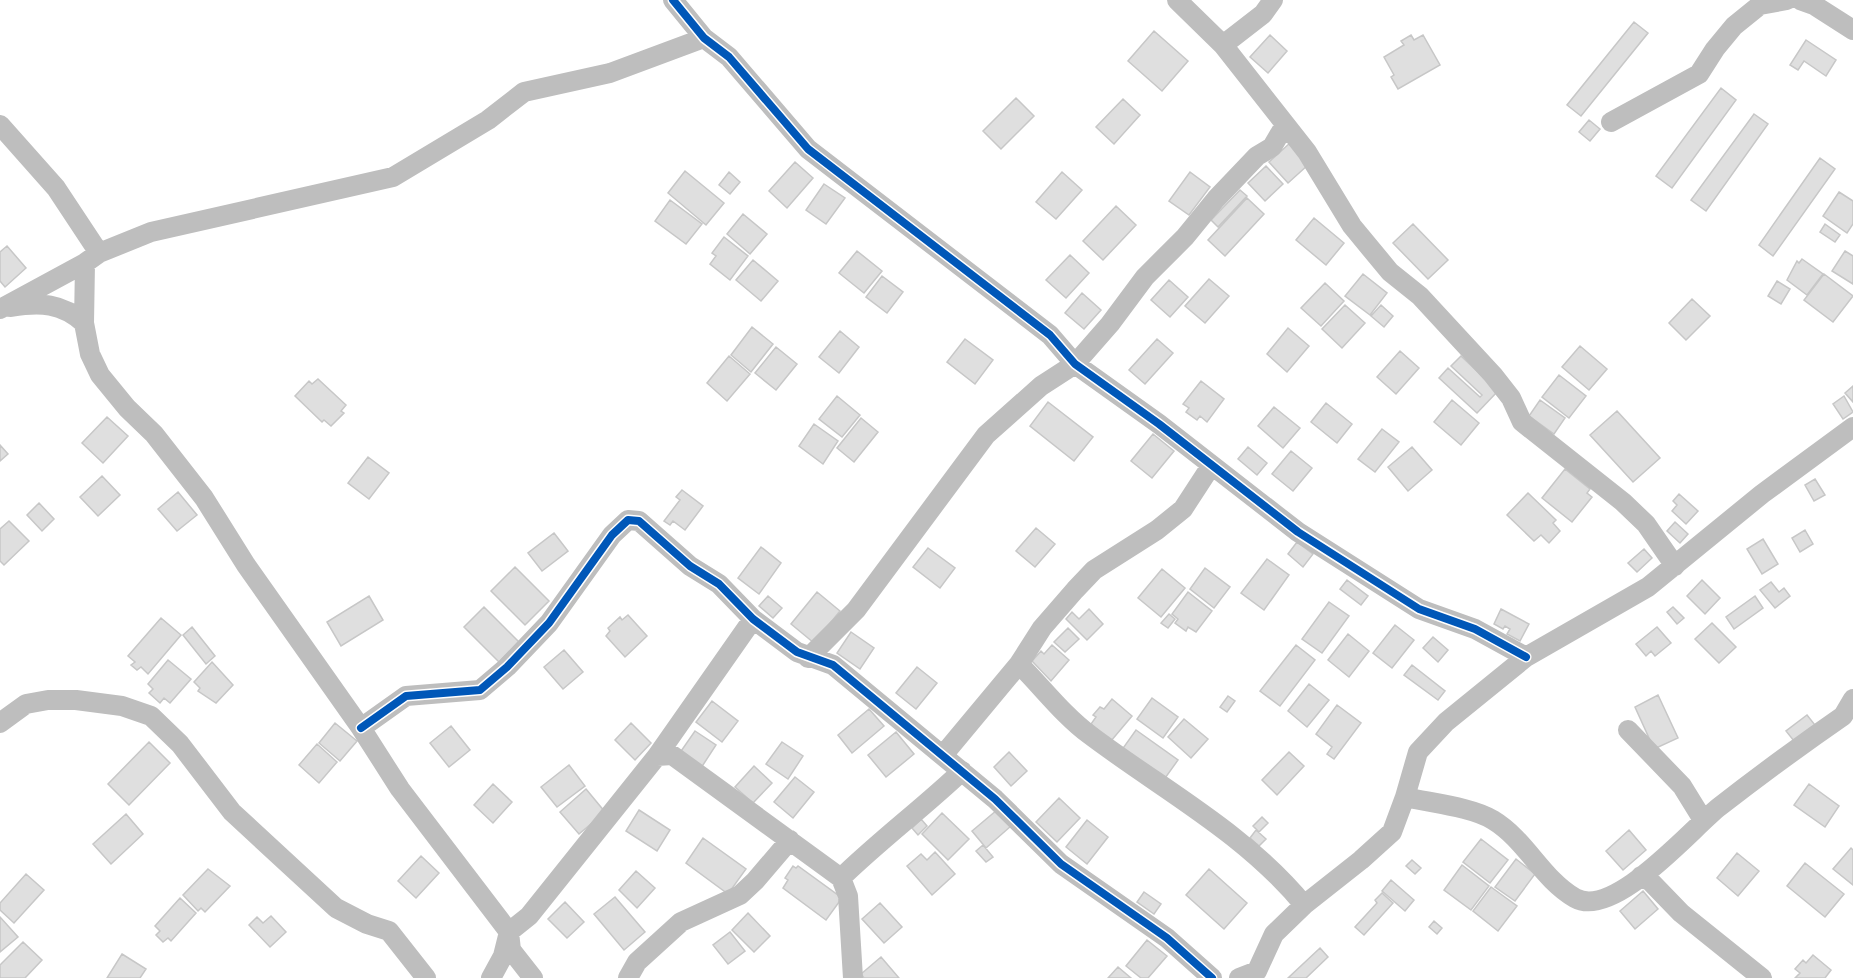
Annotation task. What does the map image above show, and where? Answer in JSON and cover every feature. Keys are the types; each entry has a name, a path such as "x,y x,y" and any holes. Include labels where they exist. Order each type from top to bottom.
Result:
{"street":[{"path":"673,0 704,38 729,57 808,149 1050,335 1075,364 1159,424 1298,532 1419,609 1475,629 1526,657"},
{"path":"1177,0 1223,45 1286,124 1323,176 1352,226 1390,272 1420,296 1493,375 1511,398 1522,422 1623,502 1646,524 1675,566"},
{"path":"1223,45 1263,14 1273,0"},
{"path":"1611,122 1700,74 1714,49 1734,26 1760,5 1786,0"},
{"path":"1800,0 1814,5 1853,30"},
{"path":"0,309 92,258 151,232 393,177 488,120 524,92 610,73 704,38"},
{"path":"808,658 856,610 986,435 1041,386 1075,364 1110,324 1145,277 1185,237 1216,199 1257,156 1272,147 1286,124"},
{"path":"0,125 56,188 92,258 84,323 90,354 100,375 127,408 154,434 204,498 246,565 362,728 400,789 509,932 511,950 532,978"},
{"path":"0,309 46,303 70,310 84,323"},
{"path":"1239,978 1259,974 1274,934 1304,905 1392,832 1418,752 1446,722 1526,657 1648,587 1762,494 1853,427"},
{"path":"944,754 1019,664 1042,628 1094,570 1157,530 1183,510 1211,466"},
{"path":"362,728 406,696 480,690 507,668 549,623 599,553 628,520 639,521 657,534 690,566 719,584 753,619 808,658 833,665 944,754 995,799 1061,864 1167,938 1212,978"},
{"path":"491,978 503,956 509,932 529,916 657,756 753,619"},
{"path":"1019,664 1088,733 1230,833 1284,881 1304,905"},
{"path":"1405,797 1492,819 1510,833 1550,879 1576,899 1594,903 1641,876 1665,859 1703,820 1843,716 1853,699"},
{"path":"0,723 26,704 48,700 76,700 122,706 151,716 180,744 232,812 336,908 367,924 389,931 426,978"},
{"path":"1628,730 1682,786 1703,820"},
{"path":"657,756 672,755 841,878 848,896 853,978"},
{"path":"841,878 870,849 925,806 962,771"},
{"path":"628,978 637,962 657,941 700,911 740,895 755,882 790,840"},
{"path":"1641,876 1651,882 1681,913 1761,978"}],"building":[{"path":"1634,22 1648,33 1581,116 1567,105"},
{"path":"1154,31 1188,61 1162,91 1128,61"},
{"path":"1270,35 1287,51 1268,73 1250,57"},
{"path":"1411,35 1414,40 1423,35 1440,65 1398,89 1391,77 1394,75 1384,57 1404,45 1401,41"},
{"path":"1806,40 1836,60 1826,76 1804,61 1798,70 1790,65"},
{"path":"1721,88 1736,100 1672,188 1656,176"},
{"path":"1016,98 1034,116 1001,149 983,131"},
{"path":"1123,99 1140,115 1114,144 1096,127"},
{"path":"1754,114 1768,124 1706,211 1691,200"},
{"path":"1589,120 1600,129 1590,141 1579,132"},
{"path":"1290,143 1308,165 1288,183 1269,162"},
{"path":"1820,158 1835,169 1773,256 1759,245"},
{"path":"795,162 813,178 787,208 769,191"},
{"path":"1266,166 1283,184 1265,201 1248,183"},
{"path":"685,171 724,203 706,225 668,193"},
{"path":"729,172 740,182 730,194 719,185"},
{"path":"1062,172 1082,190 1056,219 1036,202"},
{"path":"1190,172 1210,187 1189,215 1169,201"},
{"path":"824,184 845,198 826,224 806,210"},
{"path":"1240,190 1247,196 1218,227 1211,220"},
{"path":"1839,192 1853,201 1853,224 1847,233 1823,216"},
{"path":"1247,198 1264,214 1225,256 1208,240"},
{"path":"670,200 702,224 686,244 655,221"},
{"path":"1116,206 1136,225 1103,260 1083,241"},
{"path":"743,214 767,234 750,254 727,234"},
{"path":"1314,218 1344,243 1326,265 1296,240"},
{"path":"1413,224 1448,260 1428,279 1393,243"},
{"path":"1825,224 1840,235 1835,242 1820,232"},
{"path":"724,237 748,256 730,280 710,264 716,256 712,253"},
{"path":"7,246 26,268 5,287 0,281 0,252"},
{"path":"857,251 882,271 864,293 839,273"},
{"path":"1845,251 1853,256 1853,284 1832,271"},
{"path":"1070,255 1089,273 1066,298 1046,280"},
{"path":"1802,259 1823,274 1807,295 1787,280 1797,261 1799,263"},
{"path":"753,260 778,281 761,301 736,280"},
{"path":"1363,274 1387,293 1370,315 1345,296"},
{"path":"1824,274 1853,296 1833,322 1804,300"},
{"path":"882,276 903,292 887,313 866,297"},
{"path":"1209,279 1229,296 1205,323 1185,306"},
{"path":"1169,280 1188,297 1170,317 1151,300"},
{"path":"1777,281 1790,289 1781,304 1768,296"},
{"path":"1325,283 1344,301 1321,326 1301,308"},
{"path":"1082,293 1101,310 1084,329 1065,313"},
{"path":"1692,299 1710,316 1686,340 1669,323"},
{"path":"1345,305 1365,323 1342,348 1322,329"},
{"path":"1381,305 1393,316 1384,327 1371,316"},
{"path":"752,327 773,344 751,372 731,355"},
{"path":"1288,328 1309,346 1287,372 1267,354"},
{"path":"840,331 859,347 839,373 819,357"},
{"path":"965,339 993,360 975,384 947,362"},
{"path":"1157,339 1173,353 1145,384 1129,370"},
{"path":"1580,346 1607,369 1589,390 1562,367"},
{"path":"776,347 797,364 776,390 755,373"},
{"path":"1400,351 1419,368 1396,394 1377,377"},
{"path":"729,356 750,374 727,401 707,383"},
{"path":"1461,356 1498,391 1477,413 1439,378 1448,368 1480,397 1482,395 1451,366"},
{"path":"1559,375 1586,396 1569,418 1542,397"},
{"path":"318,379 346,405 341,411 344,413 331,426 324,420 322,422 295,396 309,381 312,384"},
{"path":"1201,381 1224,399 1207,422 1200,416 1197,420 1186,412 1189,408 1183,404"},
{"path":"1853,386 1853,402 1845,393"},
{"path":"837,396 860,415 842,437 819,419"},
{"path":"1844,396 1853,412 1843,419 1833,404"},
{"path":"1452,400 1479,423 1461,445 1434,422"},
{"path":"1540,400 1565,418 1554,434 1529,416"},
{"path":"1048,402 1093,437 1074,461 1030,426"},
{"path":"1326,403 1352,424 1337,443 1311,422"},
{"path":"1274,407 1300,428 1283,448 1258,426"},
{"path":"1617,411 1660,458 1633,482 1590,435"},
{"path":"107,417 128,436 103,463 82,443"},
{"path":"861,418 878,432 854,462 837,448"},
{"path":"814,424 838,441 823,464 799,446"},
{"path":"1382,429 1399,442 1375,472 1358,459"},
{"path":"1153,434 1174,451 1152,478 1131,461"},
{"path":"0,445 8,454 0,461"},
{"path":"1248,447 1267,463 1257,475 1238,459"},
{"path":"1412,447 1432,470 1408,491 1388,467"},
{"path":"1291,451 1312,468 1293,491 1272,474"},
{"path":"368,457 389,473 369,499 348,483"},
{"path":"1565,469 1590,489 1587,493 1592,497 1572,522 1542,498"},
{"path":"102,476 120,495 98,516 80,497"},
{"path":"1815,479 1825,495 1814,501 1805,485"},
{"path":"682,490 703,506 685,530 673,521 670,525 664,521 680,500 676,497"},
{"path":"178,492 197,515 177,531 158,509"},
{"path":"1528,493 1556,520 1553,523 1560,531 1549,543 1541,535 1534,541 1507,515"},
{"path":"1679,494 1698,511 1686,524 1672,511 1677,505 1673,501"},
{"path":"39,503 54,519 42,531 27,515"},
{"path":"9,521 29,541 4,565 0,561 0,529"},
{"path":"1675,522 1688,534 1680,543 1667,531"},
{"path":"1036,528 1055,544 1035,567 1016,551"},
{"path":"1805,530 1813,544 1800,552 1792,538"},
{"path":"554,533 568,551 542,571 528,553"},
{"path":"1763,539 1778,564 1762,574 1747,549"},
{"path":"1297,542 1313,554 1303,567 1288,554"},
{"path":"761,547 781,563 759,594 738,578"},
{"path":"928,548 955,568 940,588 913,567"},
{"path":"1644,549 1652,558 1637,572 1628,563"},
{"path":"1267,559 1289,575 1264,610 1241,593"},
{"path":"515,567 549,601 525,625 491,591"},
{"path":"1205,568 1230,587 1214,608 1190,589"},
{"path":"1162,569 1185,588 1161,617 1138,598"},
{"path":"1347,580 1368,596 1361,605 1340,589"},
{"path":"1702,580 1720,598 1705,614 1687,596"},
{"path":"1771,582 1779,592 1784,588 1790,596 1775,608 1760,590"},
{"path":"817,592 840,611 814,643 791,624"},
{"path":"1188,592 1212,611 1196,632 1188,627 1186,631 1175,623 1178,619 1172,614"},
{"path":"369,596 383,620 341,646 327,622"},
{"path":"768,596 782,608 773,618 759,606"},
{"path":"1755,596 1763,608 1734,629 1726,617"},
{"path":"1329,602 1349,616 1322,653 1302,639"},
{"path":"484,607 519,642 499,662 464,627"},
{"path":"1673,607 1684,618 1677,624 1667,612"},
{"path":"1089,609 1103,624 1087,640 1066,619 1072,612 1079,619"},
{"path":"1501,609 1529,624 1520,641 1507,634 1510,629 1505,626 1503,629 1494,624"},
{"path":"1169,614 1175,619 1168,628 1161,623"},
{"path":"628,615 647,636 625,657 606,636 610,631 608,628 620,617 622,620"},
{"path":"161,618 181,635 148,674 141,667 137,670 131,665 135,662 128,656"},
{"path":"1712,623 1736,647 1719,663 1695,639"},
{"path":"1395,625 1414,640 1392,668 1373,653"},
{"path":"192,627 215,656 206,664 183,635"},
{"path":"1657,627 1671,643 1655,656 1651,651 1646,656 1636,644"},
{"path":"1068,628 1079,639 1065,652 1054,642"},
{"path":"851,632 874,648 860,669 837,653"},
{"path":"1348,634 1369,651 1349,677 1328,660"},
{"path":"1433,637 1448,650 1438,662 1423,648"},
{"path":"1052,645 1069,660 1051,681 1032,661 1041,651 1044,654"},
{"path":"1296,645 1315,660 1280,706 1260,691"},
{"path":"564,650 583,672 563,689 544,667"},
{"path":"168,660 191,679 170,703 164,698 160,703 149,693 153,689 148,684"},
{"path":"212,662 233,685 216,703 198,691 200,688 194,682"},
{"path":"1412,665 1445,691 1438,700 1404,675"},
{"path":"917,667 937,683 916,709 896,693"},
{"path":"1309,684 1329,700 1307,727 1288,711"},
{"path":"1658,695 1678,738 1654,749 1635,707"},
{"path":"1228,696 1235,701 1227,712 1220,707"},
{"path":"1152,698 1178,717 1163,738 1137,719"},
{"path":"1112,699 1132,716 1111,741 1091,724 1096,717 1093,715 1100,707 1104,709"},
{"path":"712,701 738,721 722,742 696,722"},
{"path":"1337,705 1361,723 1334,759 1327,754 1332,747 1316,734"},
{"path":"869,709 884,726 852,753 838,735"},
{"path":"1807,715 1815,725 1794,741 1786,731"},
{"path":"1184,719 1208,739 1191,758 1168,737"},
{"path":"335,723 357,741 340,761 319,743"},
{"path":"631,723 651,743 635,760 615,740"},
{"path":"451,726 470,750 449,767 430,743"},
{"path":"1136,730 1178,760 1163,781 1121,751"},
{"path":"695,731 716,745 701,768 679,754"},
{"path":"896,732 914,754 886,777 868,755"},
{"path":"149,742 170,763 129,805 108,784"},
{"path":"782,742 803,756 788,779 766,764"},
{"path":"317,744 337,762 319,783 299,765"},
{"path":"1009,752 1027,771 1011,786 994,767"},
{"path":"1289,752 1304,766 1277,795 1262,780"},
{"path":"569,765 585,786 557,807 541,787"},
{"path":"754,766 772,783 753,803 735,787"},
{"path":"795,777 814,792 793,818 774,802"},
{"path":"493,784 512,802 493,823 474,805"},
{"path":"1809,784 1839,806 1825,827 1794,805"},
{"path":"586,789 605,812 579,834 560,812"},
{"path":"1059,798 1080,818 1057,842 1036,822"},
{"path":"639,810 670,830 657,851 626,831"},
{"path":"997,810 1011,826 986,848 972,831"},
{"path":"942,813 969,839 948,860 922,834"},
{"path":"126,814 143,834 111,864 93,844"},
{"path":"1262,817 1268,823 1259,832 1253,826"},
{"path":"921,819 927,826 918,835 912,828"},
{"path":"1087,820 1108,837 1087,864 1066,847"},
{"path":"1256,830 1266,839 1259,846 1250,838"},
{"path":"1629,830 1646,850 1623,870 1606,851"},
{"path":"703,838 746,869 728,894 686,863"},
{"path":"1481,839 1508,860 1490,883 1463,862"},
{"path":"983,845 993,857 986,862 976,851"},
{"path":"1851,848 1853,850 1853,885 1833,869"},
{"path":"935,852 955,874 932,895 907,866 921,854 927,860"},
{"path":"1737,853 1759,871 1738,896 1717,878"},
{"path":"421,856 439,873 416,898 398,881"},
{"path":"1516,859 1535,874 1515,901 1495,887"},
{"path":"1412,860 1421,868 1415,874 1406,866"},
{"path":"1805,863 1844,894 1825,917 1787,886"},
{"path":"1462,865 1489,886 1471,910 1444,890"},
{"path":"793,866 796,868 798,866 842,898 826,920 783,888 788,880 785,878"},
{"path":"208,869 230,886 205,912 201,908 198,911 183,895"},
{"path":"1209,869 1247,903 1224,929 1186,895"},
{"path":"636,871 655,888 637,908 619,890"},
{"path":"26,874 44,890 14,923 0,910 0,903"},
{"path":"1391,880 1414,900 1405,911 1382,891"},
{"path":"1491,887 1517,906 1498,931 1473,911"},
{"path":"1643,891 1658,909 1635,929 1620,911"},
{"path":"1144,892 1161,904 1154,914 1137,902"},
{"path":"1382,893 1393,903 1364,935 1355,927 1377,903 1375,900"},
{"path":"615,897 645,932 624,950 594,914"},
{"path":"180,898 196,913 171,941 168,938 163,942 156,935 160,931 155,926"},
{"path":"565,902 584,922 567,938 548,919"},
{"path":"880,903 902,927 884,943 862,919"},
{"path":"748,913 770,936 754,952 732,930"},
{"path":"271,916 286,932 270,947 249,925 257,917 263,923"},
{"path":"0,917 18,937 0,952"},
{"path":"1434,921 1442,928 1437,934 1429,927"},
{"path":"730,932 745,951 728,964 713,945"},
{"path":"1147,940 1167,956 1148,978 1141,978 1126,966"},
{"path":"23,942 42,960 25,978 0,978 0,965"},
{"path":"1320,948 1328,957 1306,978 1288,978"},
{"path":"122,954 146,969 140,978 107,978"},
{"path":"1813,955 1831,970 1825,978 1795,978 1800,973 1795,969 1803,960 1806,963"},
{"path":"881,957 899,978 864,978 861,974"},
{"path":"1118,967 1131,978 1108,978"}],"cycle path":[{"path":"673,0 704,38 729,57 808,149 1050,335 1075,364 1159,424 1298,532 1419,609 1475,629 1526,657"},
{"path":"361,728 406,696 480,690 507,667 549,623 612,535 628,520 639,521 690,566 719,584 753,619 797,652 833,665 995,799 1061,864 1167,938 1212,978"}]}
